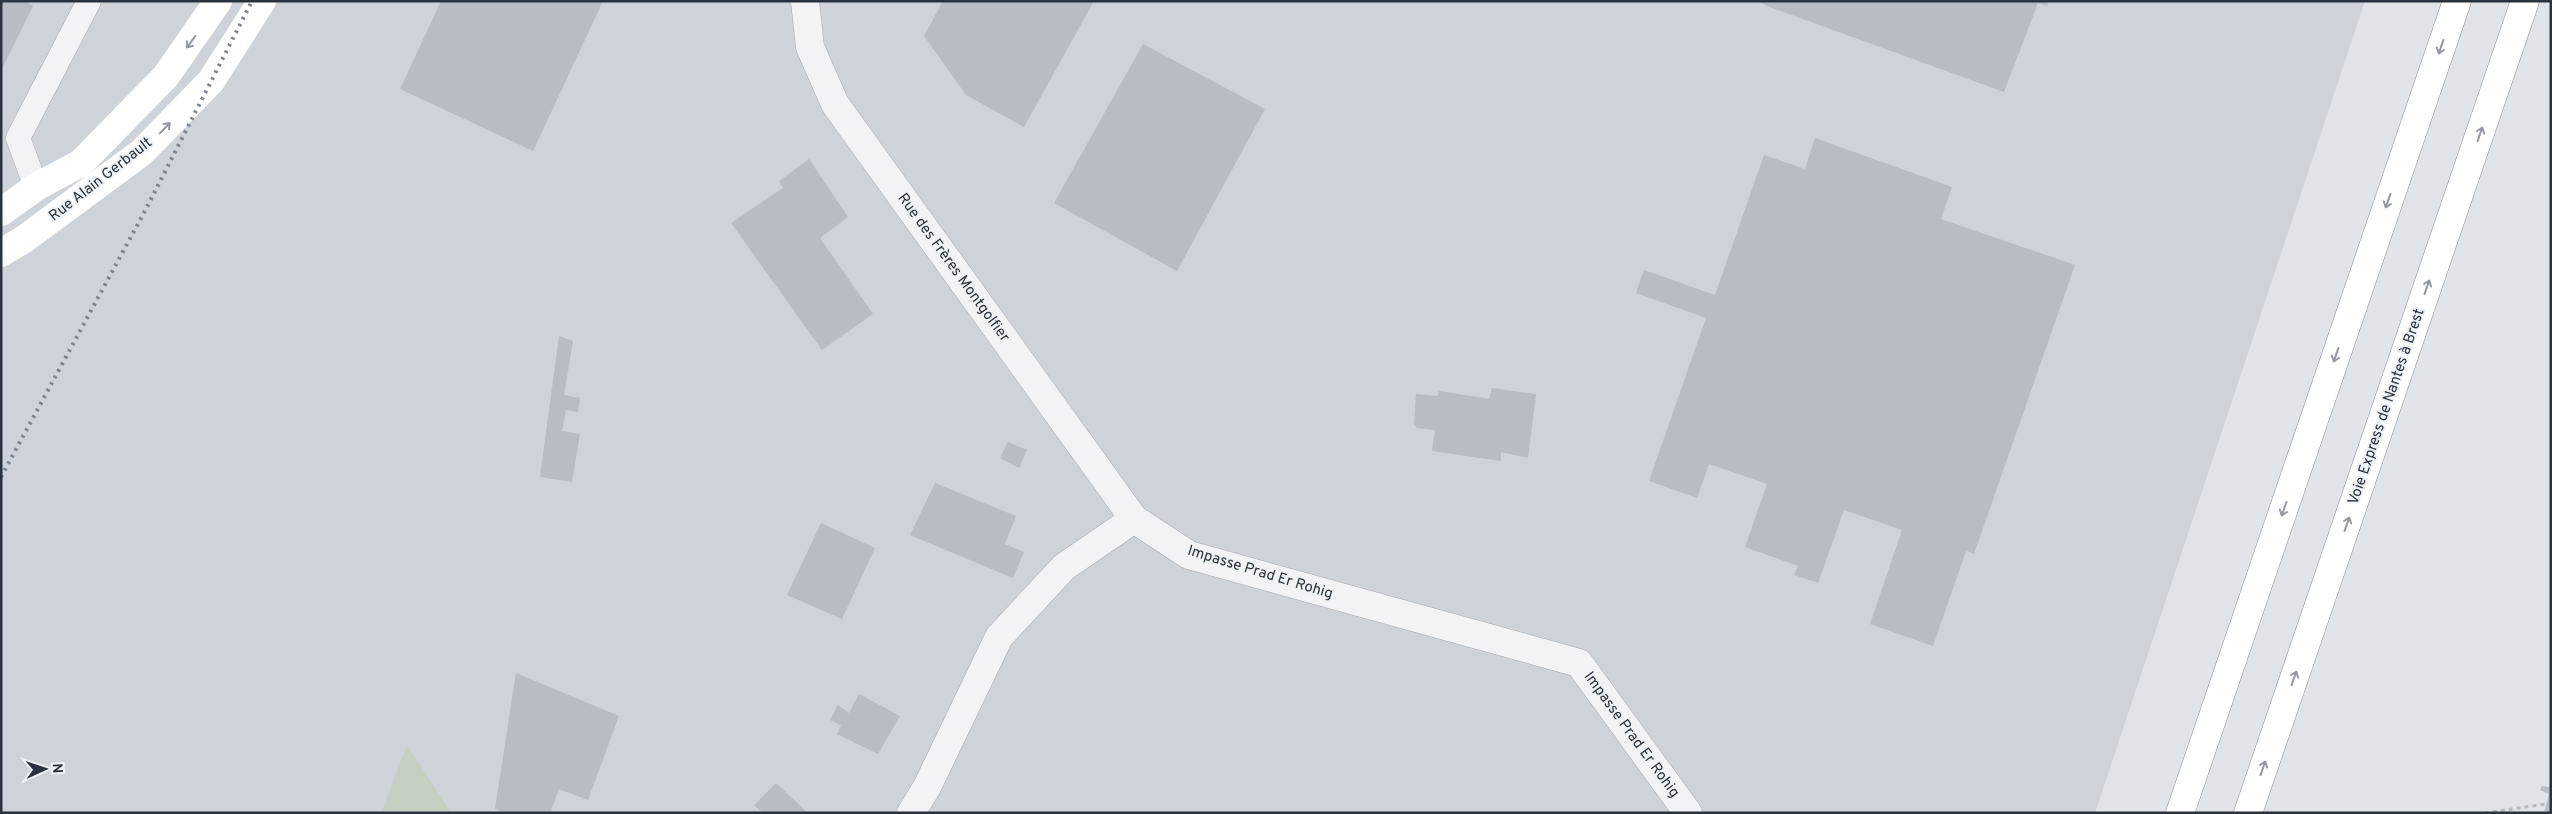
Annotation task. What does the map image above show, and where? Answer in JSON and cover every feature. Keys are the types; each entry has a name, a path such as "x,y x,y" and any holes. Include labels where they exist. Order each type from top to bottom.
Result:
{"main road":[{"name":"Rue Alain Gerbault","path":"1,212 36,187 81,163 166,76 218,1"},
{"name":"Rue Alain Gerbault","path":"1,253 22,240 142,152 211,81 262,1"},
{"path":"2180,813 2457,1"},
{"name":"Voie Express de Nantes à Brest","path":"2248,813 2525,1"}],"street":[{"name":"Rue des Frères Montgolfier","path":"805,1 810,47 835,104 1134,519"},
{"path":"911,813 927,787 999,637 1064,567 1134,519"},
{"name":"Impasse Prad Er Rohig","path":"1134,519 1189,555 1579,663 1688,813"}],"lane":[{"path":"36,187 18,138 89,1"}],"path":[{"path":"2485,813 2546,804"}],"shaded area":[{"path":"1,1 2365,1 2095,813 1,813"}],"green space":[{"path":"407,745 451,813 381,813"}],"building":[{"path":"1,1 24,1 33,6 1,71"},
{"path":"441,1 603,1 533,151 400,89"},
{"path":"943,1 1094,1 1024,127 966,95 924,36"},
{"path":"1759,1 2049,1 2047,6 2038,3 2004,92 1767,6"},
{"path":"1143,44 1265,109 1177,271 1054,203"},
{"path":"1815,138 1952,187 1941,219 2075,265 1974,554 1966,551 1933,646 1870,624 1902,530 1844,510 1818,583 1794,575 1798,566 1745,547 1767,484 1709,464 1697,498 1649,481 1706,318 1636,293 1644,270 1715,295 1764,155 1805,169"},
{"path":"809,159 848,217 820,238 873,314 822,350 731,223 783,188 779,181"},
{"path":"559,336 573,341 564,395 580,398 578,412 566,410 562,431 580,434 572,482 540,477"},
{"path":"1492,388 1536,394 1528,458 1501,452 1501,461 1432,451 1435,430 1417,428 1414,424 1416,394 1438,396 1439,391 1489,399"},
{"path":"1008,442 1027,450 1019,468 1000,458"},
{"path":"935,483 1016,516 1005,544 1024,552 1013,578 910,535"},
{"path":"821,523 875,548 842,619 787,595"},
{"path":"516,673 619,716 588,800 559,789 550,813 506,813 495,809"},
{"path":"859,694 900,716 878,754 837,734 841,725 830,720 838,705 849,713"},
{"path":"776,783 808,813 763,813 754,805"},
{"path":"2551,784 2551,813 2544,813 2549,794 2540,790 2542,786 2549,787"}],"railway":[{"path":"1,477 146,209 252,1"}]}
